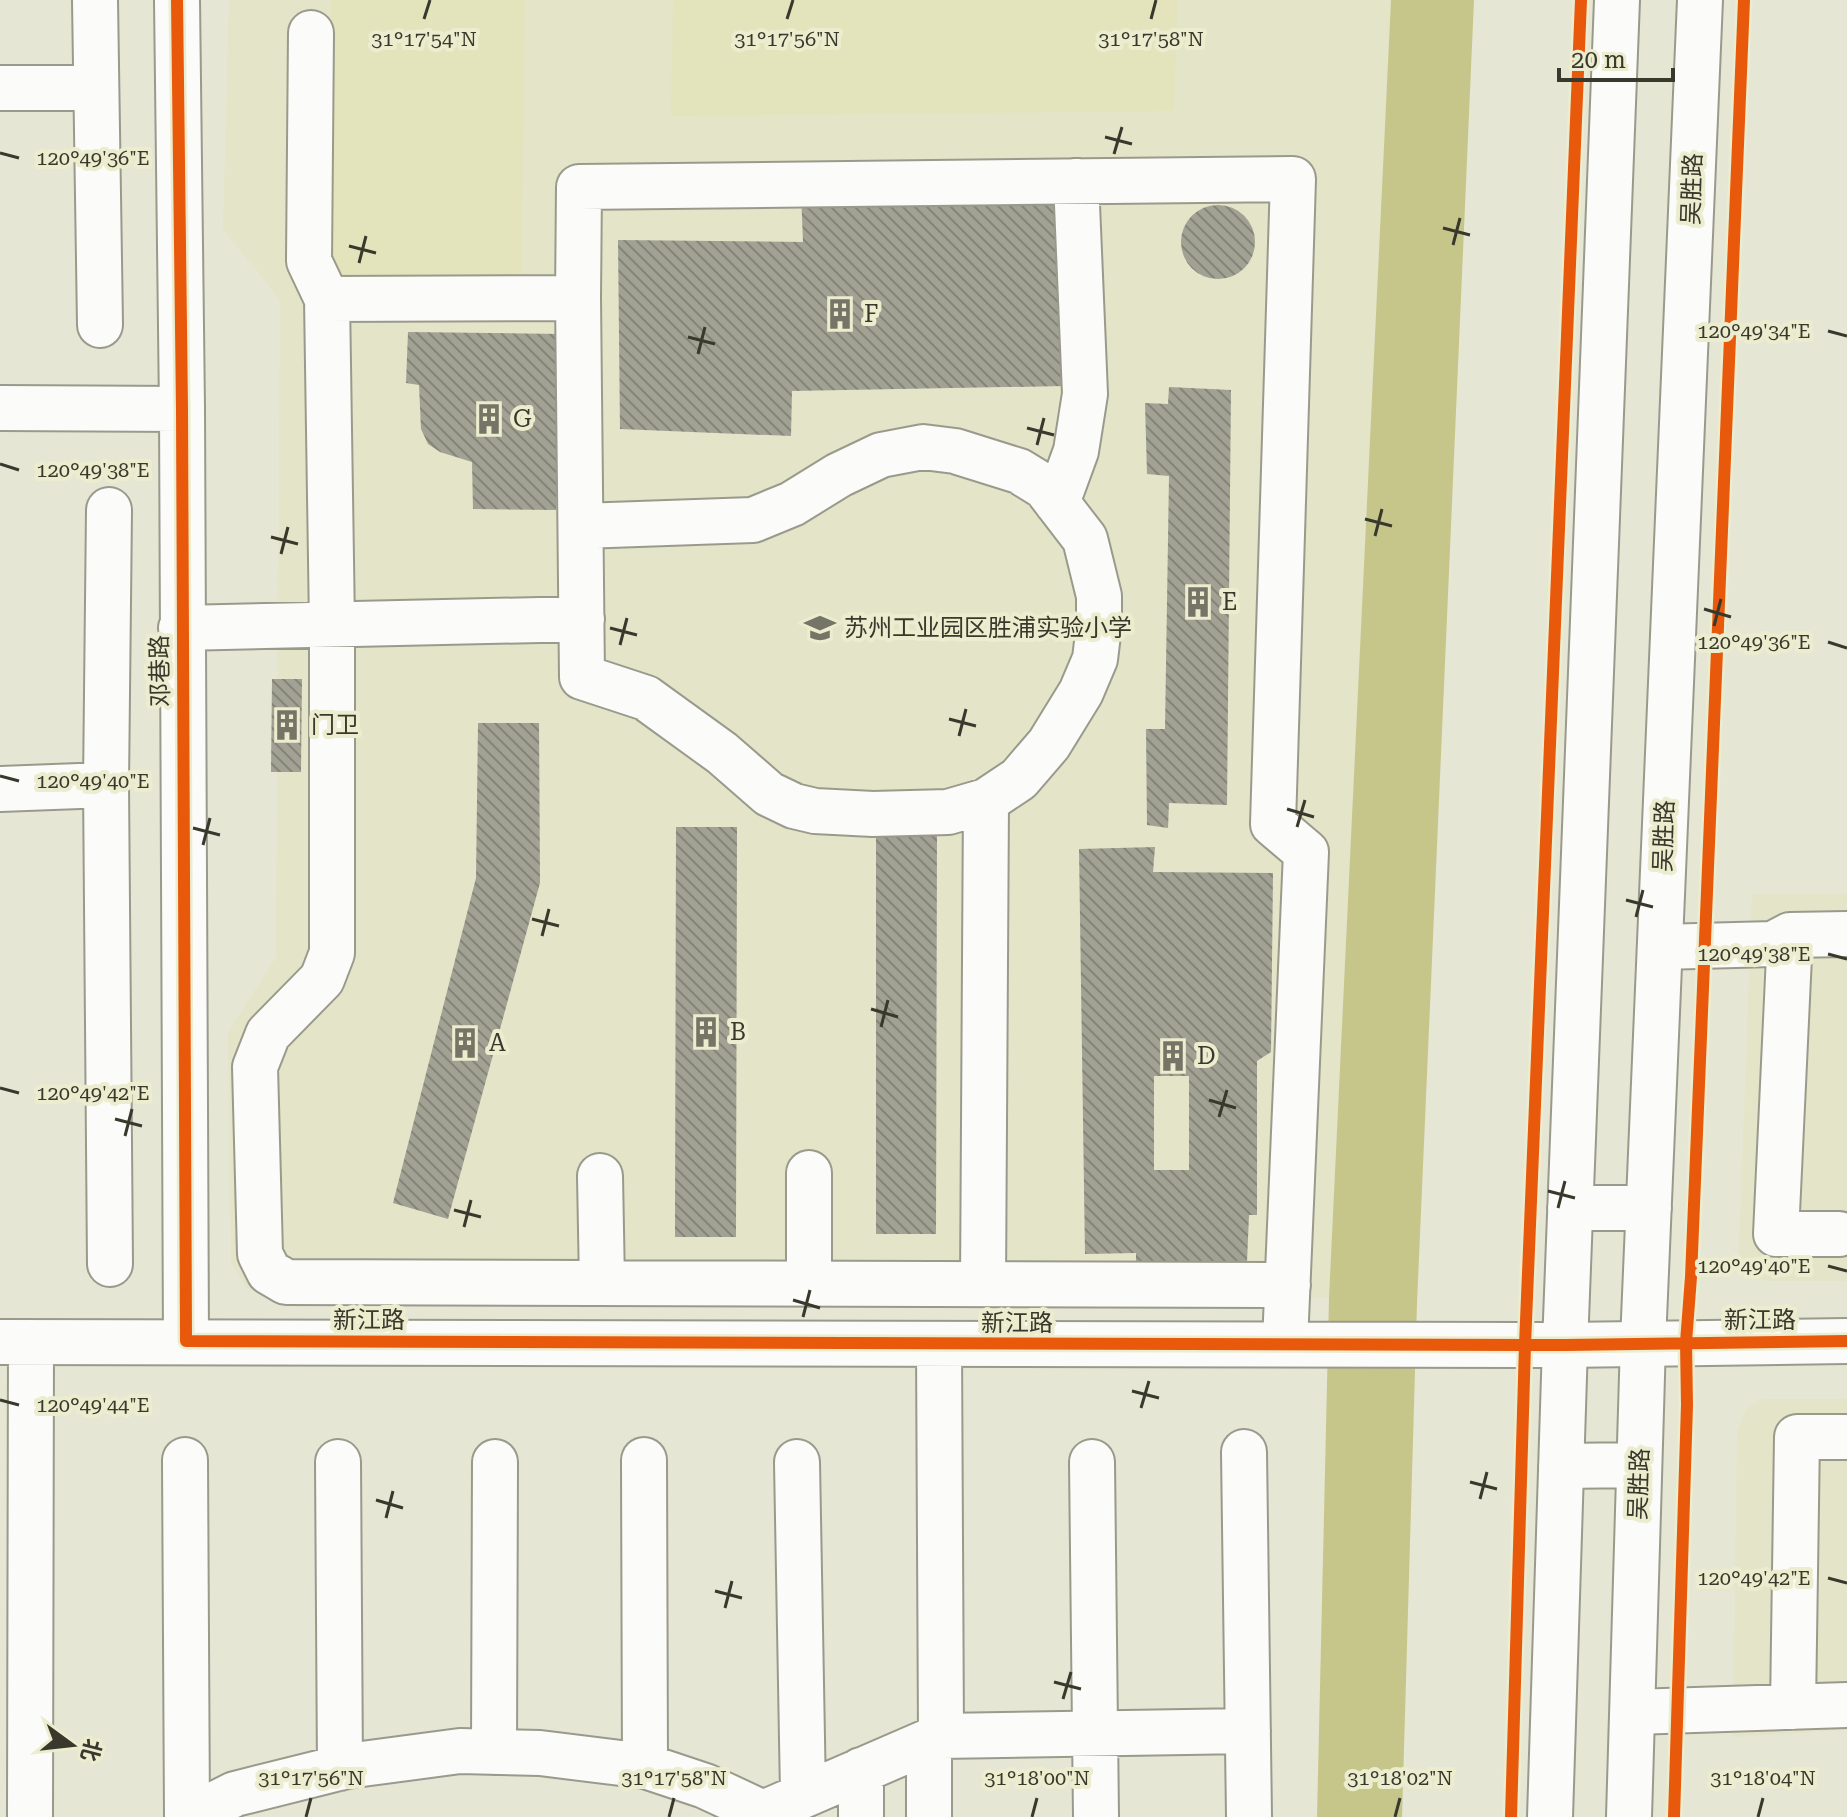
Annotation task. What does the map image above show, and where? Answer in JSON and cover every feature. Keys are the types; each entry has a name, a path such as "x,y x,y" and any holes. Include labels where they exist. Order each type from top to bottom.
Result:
{"street":[{"path":"95,0 100,325"},
{"name":"邓巷路","path":"177,0 186,1341"},
{"path":"1550,1817 1570,1208 1617,0"},
{"name":"吴胜路","path":"1629,1817 1643,1342 1700,0"},
{"path":"311,33 309,261 327,299 332,625 332,953 322,979 268,1034 255,1067 260,1254 269,1272 286,1282 1288,1285"},
{"path":"0,88 96,88"},
{"path":"581,526 753,520 792,504 839,475 881,455 923,447 955,451 1019,471 1045,487 1085,539 1094,569 1099,596 1095,659 1081,692 1049,744 1019,779 986,801 948,812 873,814 815,811 794,806 769,794 722,753 646,698 582,677 578,298 579,187 1293,179 1273,824 1306,852 1288,1285 1302,1343"},
{"path":"1057,503 1076,451 1085,394 1076,181"},
{"path":"327,299 578,298"},
{"path":"0,408 182,409"},
{"path":"109,510 106,785 110,1264"},
{"path":"181,628 582,619"},
{"path":"0,789 106,785"},
{"path":"983,1284 986,801"},
{"path":"1660,937 1773,944 1790,935 1847,934"},
{"path":"1790,935 1776,1234 1839,1234"},
{"path":"809,1173 809,1284"},
{"path":"600,1176 602,1283"},
{"path":"1570,1208 1649,1208"},
{"name":"新江路","path":"15,1342 1565,1345 1847,1341"},
{"path":"15,1342 30,1817"},
{"path":"929,1817 935,1739 939,1345"},
{"path":"1793,1707 1797,1437 1847,1437"},
{"path":"1244,1452 1249,1817"},
{"path":"185,1460 188,1817 235,1794 340,1768 460,1751 540,1753 645,1766 705,1786 758,1814 935,1739 1248,1731"},
{"path":"644,1460 645,1766"},
{"path":"338,1462 340,1768"},
{"path":"494,1752 495,1462"},
{"path":"797,1462 803,1794"},
{"path":"1092,1462 1096,1817"},
{"path":"1561,1466 1639,1465"},
{"path":"1633,1712 1847,1705"},
{"path":"861,1770 861,1817"}],"shaded area":[{"name":"苏州工业园区胜浦实验小学","path":"229,0 1391,0 1329,1298 274,1301 247,1288 231,1262 228,1033 276,957 280,300 223,229"},
{"path":"331,0 525,0 521,282 326,280"},
{"path":"673,0 1177,0 1174,111 671,116"},
{"path":"1391,0 1474,0 1417,1303 1402,1817 1317,1817 1329,1298"},
{"path":"1752,894 1847,894 1847,1281 1766,1281 1746,1270 1739,1251"},
{"path":"1761,1399 1847,1399 1847,1730 1733,1737 1737,1431 1746,1409"}],"building":[{"name":"F","path":"1054,189 1064,386 792,391 791,436 620,429 618,240 803,242 801,192"},
{"path":"1211,205 1225,205 1239,211 1249,221 1255,242 1249,263 1239,273 1225,279 1211,279 1197,273 1187,263 1181,249 1181,235 1187,221 1197,211"},
{"name":"G","path":"408,332 560,334 556,510 473,509 472,462 440,452 428,444 421,429 419,385 406,383"},
{"name":"E","path":"1169,387 1231,390 1227,805 1169,803 1168,828 1147,825 1146,729 1165,729 1169,476 1147,474 1145,403 1168,404"},
{"name":"门卫","path":"272,679 302,679 301,772 271,772"},
{"name":"A","path":"478,723 539,723 540,883 448,1219 393,1203 476,878"},
{"path":"876,825 937,825 936,1234 876,1234"},
{"name":"B","path":"676,827 737,827 736,1237 675,1237"},
{"name":"D","path":"1155,847 1153,872 1273,873 1271,1052 1257,1061 1257,1215 1249,1215 1247,1262 1136,1261 1136,1253 1085,1254 1079,849","holes":["1154,1076 1189,1076 1189,1170 1154,1170"]}],"cycle path":[{"path":"177,0 186,1341 1565,1345 1847,1341"},
{"path":"1511,1817 1525,1345 1581,0"},
{"path":"1674,1817 1687,1405 1686,1342 1744,0"}],"place":[{"name":"F","path":"840,314"},
{"name":"G","path":"489,419"},
{"name":"E","path":"1198,602"},
{"name":"苏州工业园区胜浦实验小学","path":"820,628"},
{"name":"门卫","path":"287,725"},
{"name":"B","path":"706,1032"},
{"name":"A","path":"465,1043"},
{"name":"D","path":"1173,1056"}]}
